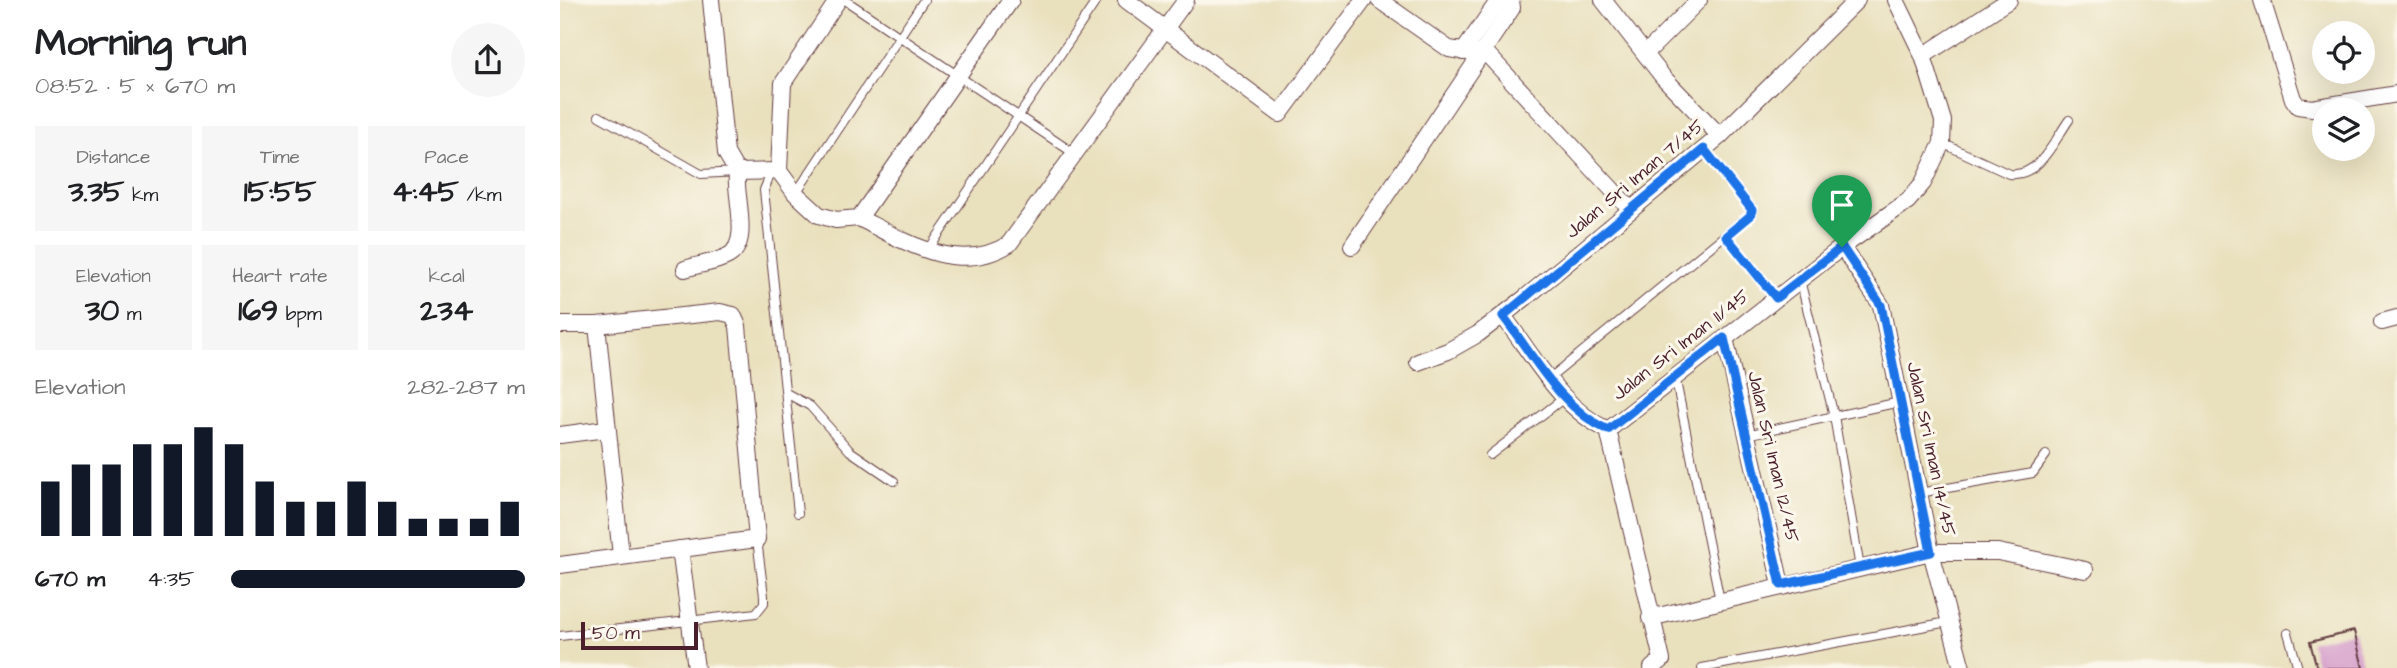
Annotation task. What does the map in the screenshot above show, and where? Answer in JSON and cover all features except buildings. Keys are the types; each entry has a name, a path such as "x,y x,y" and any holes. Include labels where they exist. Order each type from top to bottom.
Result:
{"street":[{"path":"685,269 723,258 739,246 742,233 735,192 737,172 725,145 711,0"},
{"path":"838,0 783,83 776,171 795,193 824,217 836,220 859,218 940,256 966,256 999,250 1009,244 1186,0"},
{"path":"859,218 1011,0"},
{"path":"1126,0 1280,114 1364,0"},
{"path":"1379,0 1438,43 1463,52 1483,52 1631,210"},
{"path":"1463,52 1499,0"},
{"path":"1352,246 1512,8 1511,0"},
{"path":"1603,0 1647,52 1663,77 1720,136"},
{"path":"1647,52 1699,0"},
{"name":"Jalan Sri Iman 7/45","path":"1418,362 1448,351 1503,316 1720,136 1857,0"},
{"name":"Jalan Sri Iman 11/45","path":"1608,430 1800,279 1908,201 1923,183 1941,143 1943,121 1923,56 1896,0"},
{"path":"1923,56 2009,0"},
{"path":"2262,0 2293,99 2298,106 2312,108 2397,94"},
{"path":"737,172 776,171"},
{"name":"Jalan Sri Iman 14/45","path":"1842,247 1881,305 1931,552 1962,668"},
{"path":"560,325 597,325 720,312 733,315 736,320 757,540 560,565"},
{"path":"1503,316 1564,398 1583,415 1608,430 1660,665"},
{"path":"597,325 621,556"},
{"name":"Jalan Sri Iman 12/45","path":"1724,338 1781,585"},
{"path":"560,435 606,429"},
{"path":"680,549 696,668"},
{"path":"1650,618 1781,585 1931,552 1998,552 2085,570"}],"lane":[{"path":"845,0 1075,153"},
{"path":"795,193 924,0"},
{"path":"927,252 1097,0"},
{"path":"599,116 702,174 737,172"},
{"path":"1941,143 2009,174 2027,174 2069,120"},
{"path":"1550,378 1750,216 1752,210 1704,149"},
{"path":"776,171 764,190 798,513"},
{"path":"1726,236 1776,298"},
{"path":"1800,279 1834,416 1860,568"},
{"path":"1675,376 1720,601"},
{"path":"786,393 810,406 850,451 894,481"},
{"path":"1490,455 1564,398"},
{"path":"1746,435 1900,402"},
{"path":"1919,493 2033,473 2046,455"},
{"path":"560,636 749,615 761,609 764,596 757,540"},
{"path":"1702,668 1948,622"},
{"path":"2288,633 2298,668"}],"route":[{"path":"1704,149 1751,206 1750,216 1726,236 1776,298 1842,247 1881,305 1931,552 1781,585 1724,338 1608,430 1595,424 1564,398 1503,316 1704,149"}]}
